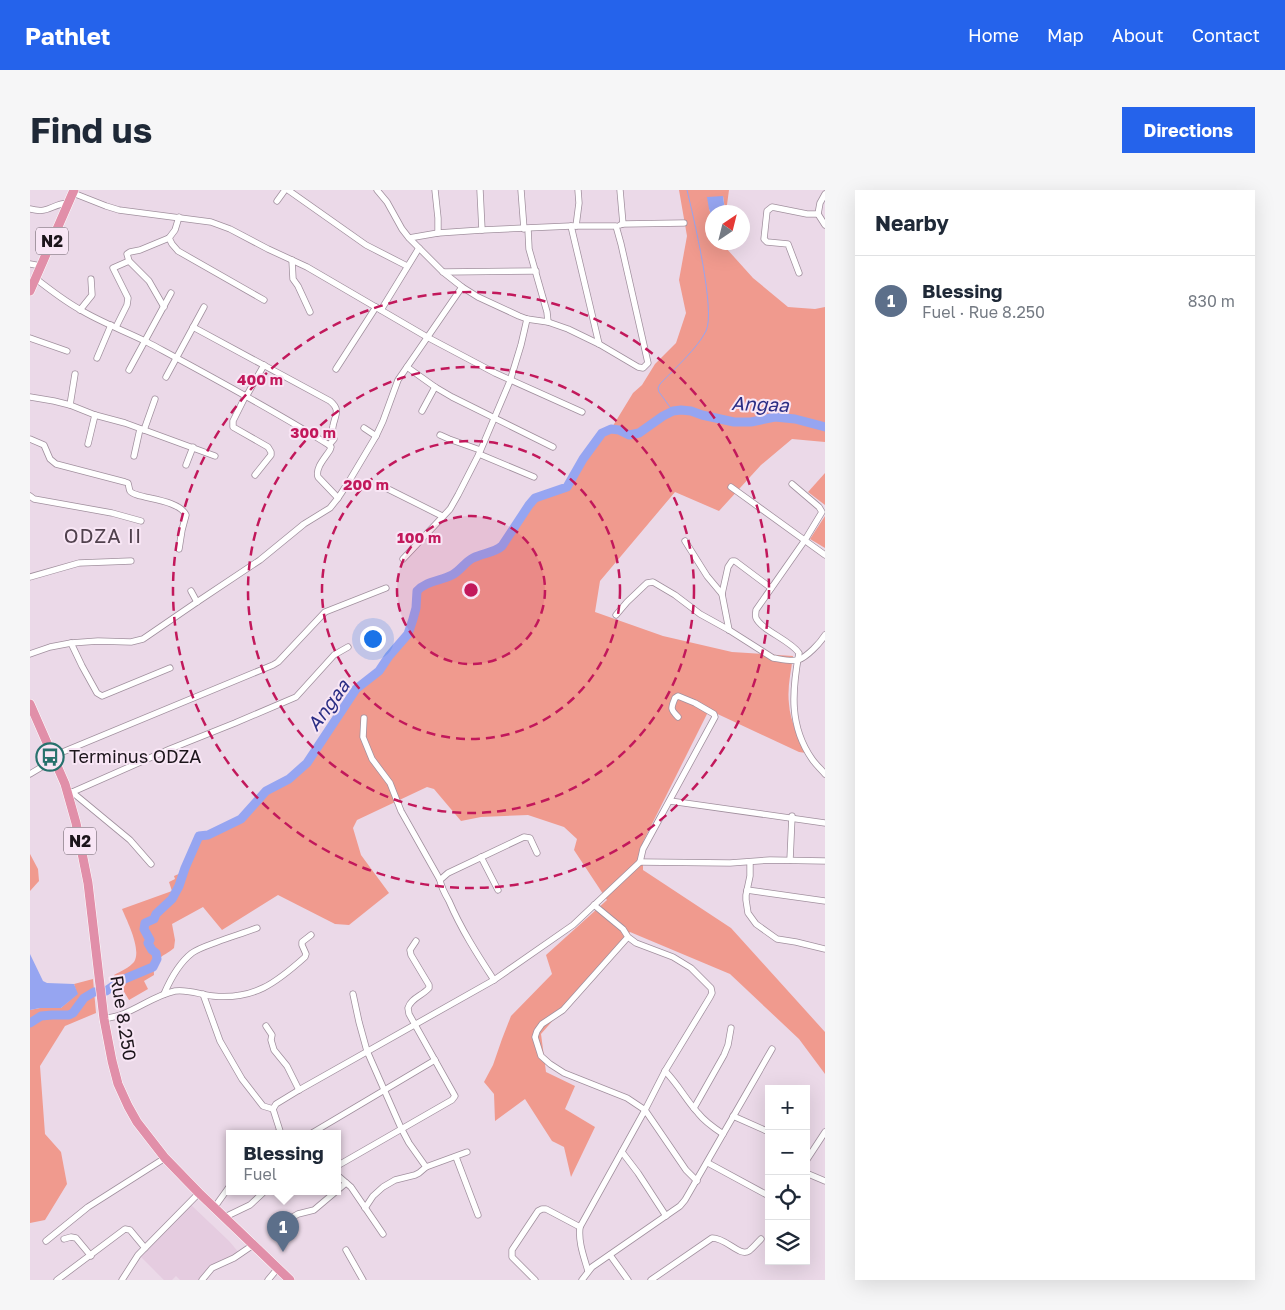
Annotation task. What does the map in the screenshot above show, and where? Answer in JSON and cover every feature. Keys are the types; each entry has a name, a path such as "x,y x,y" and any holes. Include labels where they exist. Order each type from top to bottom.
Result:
{"highway":[{"name":"N2","path":"30,291 73,192"},
{"name":"Rue 8.250","path":"30,704 70,793 88,883 104,1019 118,1084 137,1122 166,1158 214,1208 290,1280"}],"street":[{"path":"277,201 286,190 366,245 407,266"},
{"path":"377,190 387,202 409,238 443,272 462,287 478,297 527,319 548,322 599,344 643,368 648,362 616,226"},
{"path":"435,190 438,234"},
{"path":"480,190 482,230"},
{"path":"521,190 529,248 547,312 548,322"},
{"path":"578,190 579,203 574,226 599,344"},
{"path":"620,190 620,205 624,224"},
{"path":"73,192 119,210 210,222 230,229 292,260 427,337 510,381 582,412"},
{"path":"825,194 820,203 818,214 825,225"},
{"path":"30,209 44,211 62,203 68,203"},
{"path":"799,273 788,244 767,242 764,239 767,211 772,207 808,214 818,214"},
{"path":"164,307 149,281 129,261 127,254 128,252 140,250 169,238 175,230 179,217"},
{"path":"409,238 482,230 684,223"},
{"path":"169,238 178,251 264,300"},
{"path":"336,370 419,248"},
{"path":"292,260 293,279 310,312"},
{"path":"96,358 126,305 128,298 113,268 129,261"},
{"path":"30,264 40,266"},
{"path":"443,272 536,271"},
{"path":"36,278 55,294 80,310 246,395 329,444 330,450 318,469 317,474 338,498"},
{"path":"80,310 92,295 91,278"},
{"path":"30,654 71,642 140,640 260,560 304,524 330,508 376,436 398,380 462,287"},
{"path":"129,370 171,293"},
{"path":"166,377 204,307"},
{"path":"404,559 453,504 480,452 510,381 527,319"},
{"path":"193,327 334,404 337,413 333,424 334,439 329,444"},
{"path":"30,338 67,351"},
{"path":"255,476 272,452 268,447 233,427 233,420 264,365"},
{"path":"407,367 435,387 553,447"},
{"path":"70,405 75,374"},
{"path":"422,411 435,387"},
{"path":"30,397 70,405 215,456"},
{"path":"134,456 142,429 155,400"},
{"path":"88,444 95,415"},
{"path":"364,428 376,436"},
{"path":"440,434 534,477"},
{"path":"30,439 44,445 50,459 56,464 125,482 134,494 164,501 183,510 186,515 179,548"},
{"path":"186,465 193,447"},
{"path":"792,484 822,510 821,515 756,610 756,619 799,653 793,708 801,740 812,759 825,774"},
{"path":"382,486 442,516"},
{"path":"731,487 825,555"},
{"path":"30,496 34,499 112,513 141,521"},
{"path":"685,541 707,576 722,594"},
{"path":"30,578 79,563 131,561"},
{"path":"729,630 722,594 728,567 732,561 735,561 771,588"},
{"path":"616,615 650,581 676,595 700,614 773,658 797,660 810,652 825,635"},
{"path":"30,774 54,758 273,665 325,612 386,588"},
{"path":"191,591 197,602"},
{"path":"71,642 97,693 102,696 170,668"},
{"path":"151,864 130,840 70,793 296,697 334,655 348,647"},
{"path":"278,1130 273,1109 276,1104 494,980 573,925 640,862 643,848 715,717 714,714 678,696 675,698 671,708 678,717"},
{"path":"364,718 363,737 372,759 390,783 401,811 440,880 451,907 472,946 494,980"},
{"path":"670,801 825,823"},
{"path":"790,860 792,817"},
{"path":"440,880 448,873 524,837 530,838 537,853"},
{"path":"481,857 498,890"},
{"path":"640,862 730,863 770,860 825,862"},
{"path":"750,862 746,900 748,913 756,924 777,939 825,949"},
{"path":"747,890 825,900"},
{"path":"588,1271 581,1244 580,1227 665,1071 712,993 711,988 690,968 673,957 636,943 594,905"},
{"path":"164,994 175,974 193,952 257,928"},
{"path":"104,1019 122,1015 164,994 177,991 212,996 238,996 260,990 286,974 305,957 306,954 302,942 311,935"},
{"path":"628,937 563,1010 542,1024 537,1030 535,1037 541,1056 550,1064 564,1073 627,1098 645,1110 686,1170 697,1181"},
{"path":"341,1164 452,1100 455,1096 409,1014 408,1008 412,1000 429,988 411,955 410,950 416,941"},
{"path":"203,994 220,1041 242,1079 263,1106 273,1109"},
{"path":"353,994 367,1051 409,1144 426,1167"},
{"path":"266,1026 272,1035 274,1050 287,1066 299,1090"},
{"path":"694,1108 724,1055 731,1028"},
{"path":"582,1280 592,1267 680,1206 685,1200 772,1049"},
{"path":"317,1130 436,1060"},
{"path":"665,1071 675,1081 694,1108 711,1126 723,1134"},
{"path":"733,1116 765,1130"},
{"path":"810,1154 825,1132"},
{"path":"366,1208 373,1196 398,1178 420,1173 426,1167 467,1152"},
{"path":"622,1152 666,1216"},
{"path":"456,1157 478,1215"},
{"path":"46,1241 88,1207 166,1158"},
{"path":"708,1163 765,1194"},
{"path":"810,1175 825,1181"},
{"path":"341,1179 352,1187 383,1234"},
{"path":"341,1187 346,1183"},
{"path":"214,1208 226,1191"},
{"path":"122,1280 136,1258 199,1193"},
{"path":"225,1218 250,1205 261,1195"},
{"path":"276,1234 291,1218 314,1210 332,1195"},
{"path":"535,1280 511,1254 538,1211 546,1209 580,1227"},
{"path":"57,1280 127,1229 145,1248"},
{"path":"64,1239 76,1238 91,1256"},
{"path":"651,1280 712,1238 724,1240 740,1252 745,1253 761,1239"},
{"path":"202,1280 212,1268 234,1258 253,1245"},
{"path":"346,1250 363,1280"},
{"path":"610,1254 628,1280"},
{"path":"268,1280 278,1268"}],"shaded area":[{"path":"679,190 729,190 727,205 724,205 723,196 713,205 705,205 705,250 728,250 753,278 788,307 815,309 825,307 825,442 792,439 761,465 719,511 675,492 600,581 595,612 663,636 732,652 793,656 789,686 790,710 795,729 806,753 799,752 709,710 643,842 643,870 731,928 825,1032 825,1074 799,1039 730,974 630,932 541,1034 546,1072 575,1086 565,1109 595,1127 571,1177 564,1147 552,1141 525,1099 495,1121 494,1094 484,1082 493,1065 511,1016 552,974 546,955 607,900 574,850 577,839 564,827 528,815 481,817 461,821 434,789 427,787 357,820 353,828 361,855 389,893 349,925 335,924 278,895 222,930 203,907 172,924 175,940 174,948 159,958 155,965 154,975 144,981 148,989 129,1000 114,975 130,966 136,957 133,936 122,909 172,891 169,882 175,879 174,876 181,873 199,836 208,835 241,819 266,791 289,779 307,763 356,689 379,671 408,634 416,608 417,591 429,583 455,573 476,556 498,549 508,540 525,510 535,499 546,493 568,487 583,459 602,433 611,429 633,393 642,385 655,364 676,343 686,313 679,280 687,236"},
{"path":"825,473 825,505 808,492"},
{"path":"825,516 825,548 810,539"},
{"path":"30,854 38,869 39,881 30,891"},
{"path":"93,979 96,1013 65,1026 40,1066 45,1134 61,1152 67,1184 45,1220 30,1223 30,1010 61,1008 77,994 74,984"},
{"path":"190,1204 240,1254 211,1266 198,1280 180,1280 176,1276 172,1280 164,1280 140,1256"}],"water":[{"path":"723,196 724,205 708,205 707,197"},
{"path":"30,954 43,981 47,983 74,984 78,994 61,1008 30,1010"}],"waterway":[{"path":"673,411 658,388 697,345 706,331 708,320 706,284 687,190"},
{"name":"Angaa","path":"30,1023 41,1016 69,1015 73,1013 84,998 94,992 106,991 122,980 153,967 157,959 156,953 148,943 150,940 144,929 145,923 154,919 156,914 172,899 199,836 208,835 241,819 266,791 289,779 307,763 356,689 379,671 408,634 416,608 417,591 429,583 452,575 473,558 502,546 535,498 567,487 583,459 602,433 611,429 619,430 629,435 639,433 663,416 673,411 681,410 734,422 751,422 775,417 795,419 825,427"}],"place":[{"name":"Terminus ODZA","path":"50,757"},
{"name":"Blessing","path":"283,1252"}],"district":[{"name":"ODZA II","path":"103,536"}]}
